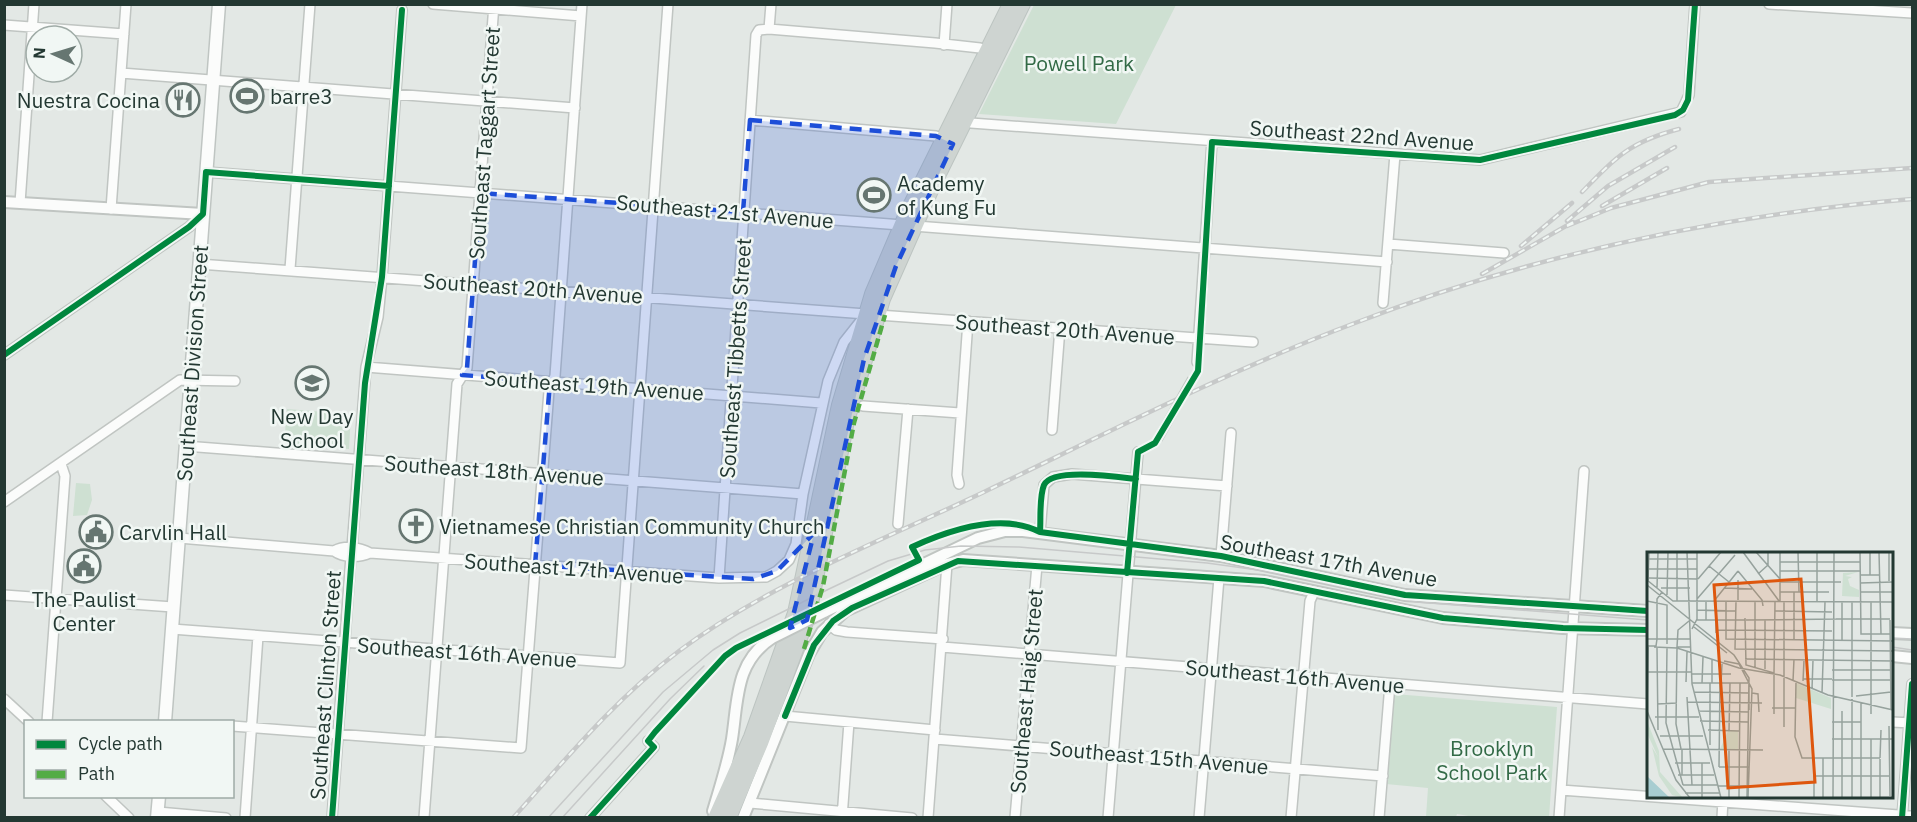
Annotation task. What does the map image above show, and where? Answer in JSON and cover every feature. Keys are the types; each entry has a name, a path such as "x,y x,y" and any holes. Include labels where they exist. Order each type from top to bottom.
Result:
{"main road":[{"name":"Southeast Division Street","path":"169,720 171,629 219,4"},
{"path":"992,54 1010,4"},
{"path":"713,818 751,737 795,613 839,405 872,314 908,225 948,141 992,54 1023,4"},
{"path":"729,818 761,743 808,614 847,421 872,314"},
{"path":"158,815 159,798"}],"street":[{"path":"33,24 34,4"},
{"path":"111,209 126,4"},
{"path":"290,269 310,4"},
{"path":"433,4 494,7 582,16"},
{"path":"234,726 521,748 549,391 552,382 561,290 582,4"},
{"path":"628,572 668,4"},
{"path":"771,4 769,29 980,48 992,54"},
{"path":"944,45 947,4"},
{"name":"Southeast 22nd Avenue","path":"960,118 971,123 1488,160 1672,116 1683,110 1690,87 1695,4"},
{"path":"1770,4 1861,7 1912,14"},
{"name":"Southeast Clinton Street","path":"332,818 366,367 378,318 402,6"},
{"name":"Southeast Taggart Street","path":"424,818 457,384 467,368 494,7"},
{"path":"4,25 24,26"},
{"name":"Southeast Tibbetts Street","path":"719,578 756,35 759,30 769,29"},
{"path":"84,31 124,34"},
{"path":"121,73 575,108"},
{"path":"20,203 29,84"},
{"path":"750,120 932,135 948,141"},
{"path":"1197,362 1212,142"},
{"path":"1383,303 1395,154"},
{"name":"Southeast 21st Avenue","path":"206,172 1387,262"},
{"path":"4,202 203,214"},
{"path":"4,355 187,228 203,214"},
{"path":"1388,244 1504,253"},
{"name":"Southeast 20th Avenue","path":"199,264 1253,342"},
{"path":"803,494 821,403 844,342 872,314"},
{"path":"959,484 957,475 960,413 968,321"},
{"path":"1052,430 1060,328"},
{"name":"Southeast 19th Avenue","path":"366,367 821,403"},
{"path":"4,502 62,464 177,381 190,378 235,381"},
{"path":"1158,439 1192,380"},
{"path":"863,406 960,413"},
{"path":"898,524 908,409"},
{"path":"1221,556 1231,433"},
{"name":"Southeast 18th Avenue","path":"185,446 803,494"},
{"path":"1108,818 1138,452"},
{"path":"47,720 65,476 62,464"},
{"path":"1559,818 1584,471"},
{"path":"1040,532 1044,485 1050,479 1072,474 1227,486"},
{"name":"Southeast 17th Avenue","path":"178,538 334,551 340,555 351,552 362,557 370,553 753,579 777,571 793,552 803,494"},
{"name":"Southeast 17th Avenue","path":"713,818 730,750 740,680 750,657 771,638 978,538 1005,531 1040,532 1221,556 1405,595 1647,611"},
{"name":"Southeast 17th Avenue","path":"829,624 852,608 947,564 963,560 1264,581 1443,618 1573,628 1647,630"},
{"path":"928,818 947,564"},
{"name":"Southeast Haig Street","path":"1015,818 1037,565"},
{"name":"Southeast 16th Avenue","path":"171,629 620,663 628,572"},
{"path":"1199,818 1220,578"},
{"path":"1291,818 1302,676 1310,602 1314,592"},
{"path":"4,595 173,607"},
{"path":"743,818 813,645 829,624"},
{"name":"Southeast 16th Avenue","path":"829,624 847,632 1028,655 1647,704"},
{"path":"1893,633 1912,634"},
{"path":"245,818 258,636"},
{"path":"1893,656 1912,658"},
{"path":"1379,818 1390,684"},
{"path":"1902,817 1911,723 1912,684"},
{"path":"4,699 27,720"},
{"name":"Southeast 15th Avenue","path":"785,716 849,722 1021,746 1383,776"},
{"path":"842,814 849,722"},
{"path":"1893,722 1911,723"},
{"path":"590,818 654,747 648,741"},
{"path":"1561,790 1647,795"},
{"path":"108,798 129,818"},
{"path":"1691,798 1723,800 1813,813 1912,816"},
{"path":"1722,818 1723,800"},
{"path":"750,803 842,814 912,818"},
{"path":"158,815 225,818"}],"highlighted area":[{"path":"750,120 936,136 953,144 896,266 864,359 807,620 790,628 814,533 777,571 753,579 535,565 550,382 462,375 467,368 480,193 743,212"}],"green space":[{"name":"Powell Park","path":"1034,5 1176,5 1116,124 979,114"},
{"path":"287,409 351,414 349,449 284,444"},
{"path":"76,483 90,484 92,500 87,515 73,516"},
{"name":"Brooklyn School Park","path":"1394,694 1557,707 1549,817 1480,818 1457,814 1456,817 1426,817 1428,788 1386,784"}],"tram line":[{"path":"548,818 663,692 713,650 740,633 888,561 925,550 961,546 1019,547 1207,563 1265,571 1417,602 1647,620"},
{"path":"1893,638 1912,639"},
{"path":"1893,647 1912,650"},
{"path":"562,818 670,699 704,666"}],"railway":[{"path":"1582,192 1625,152 1648,139 1679,129"},
{"path":"1567,221 1608,186 1675,147"},
{"path":"1602,206 1667,168"},
{"path":"1567,226 1611,208 1709,182 1912,168"},
{"path":"513,818 592,730 656,669 714,627 750,605 827,564 1261,361 1355,323 1423,299 1560,258 1629,241 1770,215 1912,199"},
{"path":"1521,246 1572,203"},
{"path":"1482,274 1573,222"}],"marked path":[{"path":"804,649 823,586 854,423 885,315"}],"cycle path":[{"path":"1127,573 1138,452 1155,443 1198,371 1212,142 1480,160 1675,115 1683,110 1688,100 1695,4"},
{"path":"332,818 365,383 382,277 402,10"},
{"path":"4,355 189,227 203,214 206,172 389,186"},
{"path":"1040,532 1041,495 1044,485 1050,479 1087,474 1136,479"},
{"path":"590,818 654,747 648,741 655,732 725,656 736,648 919,560 912,547 942,535 975,526 992,523 1009,524 1025,526 1040,532 1221,556 1405,595 1647,611"},
{"path":"785,716 814,645 833,621 852,608 958,561 1264,581 1443,618 1563,628 1647,630"},
{"path":"1902,818 1912,684"}],"place":[{"name":"barre3","path":"247,96"},
{"name":"Nuestra Cocina","path":"183,100"},
{"name":"Academy of Kung Fu","path":"874,195"},
{"name":"New Day School","path":"312,383"},
{"name":"Vietnamese Christian Community Church","path":"416,526"},
{"name":"Carvlin Hall","path":"96,532"},
{"name":"The Paulist Center","path":"84,566"}]}
